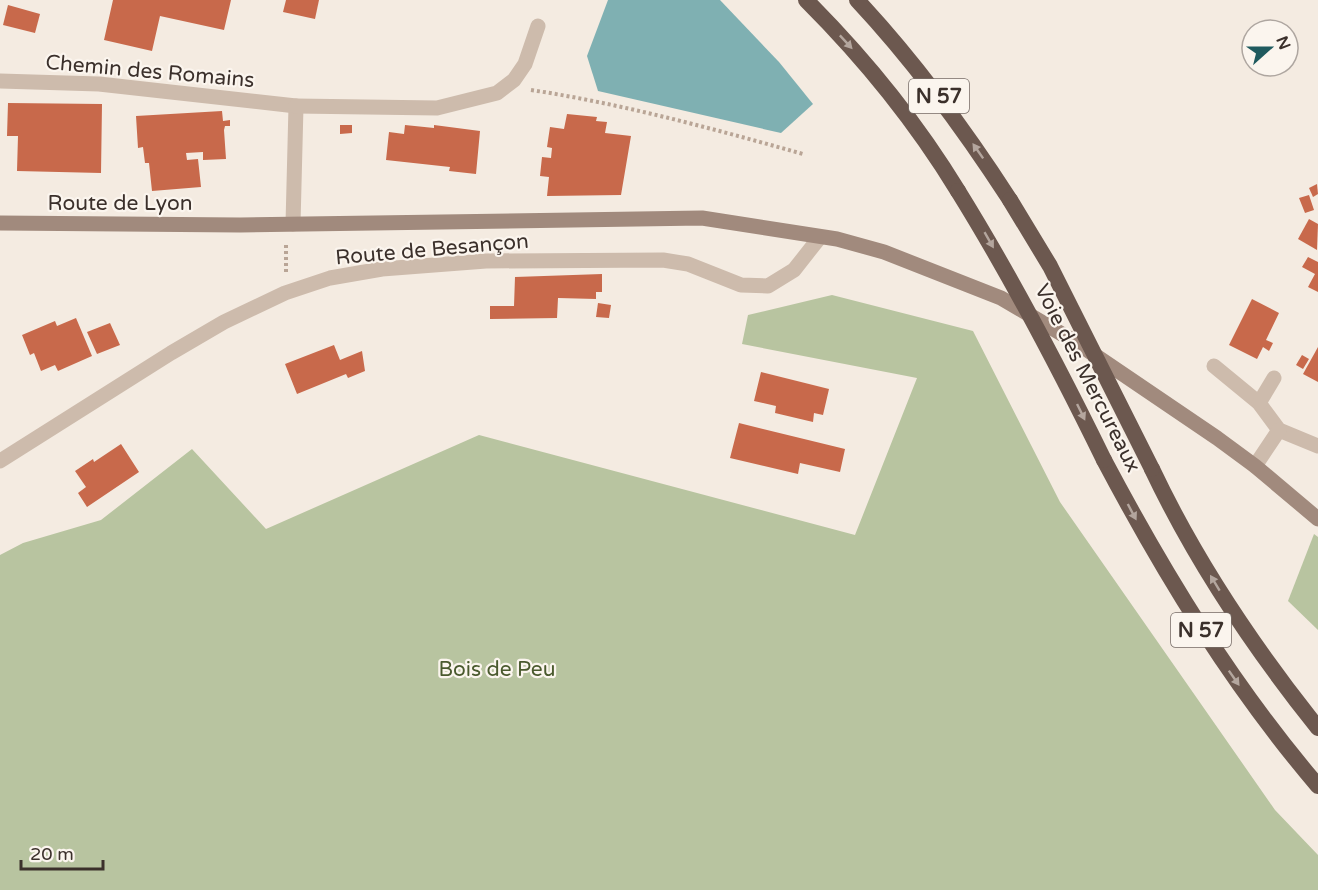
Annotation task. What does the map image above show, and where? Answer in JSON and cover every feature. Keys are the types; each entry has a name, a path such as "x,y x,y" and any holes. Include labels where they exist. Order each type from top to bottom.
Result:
{"highway":[{"name":"Voie des Mercureaux","path":"806,0 864,63 924,141 958,191 985,233 1036,324 1104,460 1160,561 1215,652 1278,737 1318,786"},
{"name":"Voie des Mercureaux","path":"857,0 923,75 956,119 1010,200 1050,266 1165,496 1219,589 1275,673 1318,728"}],"main road":[{"name":"Route de Lyon","path":"0,224 240,225 702,218 837,239 884,252 1001,298 1077,343 1255,466 1318,519"}],"street":[{"name":"Chemin des Romains","path":"0,81 99,84 296,106 437,108 497,93 507,86 525,64 538,26"},
{"path":"293,224 296,106"},
{"name":"Route de Besançon","path":"0,461 224,322 285,293 330,278 382,269 486,261 663,260 688,264 741,285 768,286 794,270 820,237"},
{"path":"1214,366 1258,403 1279,430 1318,446"},
{"path":"1258,403 1274,378"},
{"path":"1255,466 1279,430"}],"path":[{"path":"507,86 582,98 803,154"},
{"path":"286,240 286,274"}],"green space":[{"name":"Bois de Peu","path":"832,295 973,331 1060,502 1275,810 1318,855 1318,890 0,890 0,555 23,543 101,520 192,449 266,529 479,435 855,535 917,378 742,344 748,315"},
{"path":"1314,534 1318,537 1318,630 1288,601"}],"water":[{"path":"608,0 720,0 779,62 813,104 781,133 598,91 587,56"}],"building":[{"path":"113,0 231,0 224,30 160,16 152,51 104,40"},
{"path":"286,0 319,0 315,19 283,12"},
{"path":"8,5 40,14 35,33 3,25"},
{"path":"8,103 102,104 101,173 17,171 18,136 7,136"},
{"path":"222,111 223,121 230,120 230,126 225,126 224,130 226,159 203,160 203,152 186,153 187,160 198,159 201,187 152,191 149,163 145,163 143,147 138,148 136,116"},
{"path":"567,114 597,117 596,121 607,122 605,133 631,136 621,195 547,196 549,177 540,176 542,157 551,158 552,148 547,147 550,127 564,129"},
{"path":"340,125 352,125 352,133 340,134"},
{"path":"405,125 434,128 434,125 480,131 476,174 449,171 450,167 386,160 389,132 404,134"},
{"path":"1317,184 1318,194 1313,197 1309,188"},
{"path":"1309,195 1314,210 1305,213 1299,198"},
{"path":"1309,219 1318,224 1317,250 1298,239"},
{"path":"1308,257 1318,262 1318,292 1308,287 1315,274 1302,267"},
{"path":"602,274 602,292 596,292 596,299 558,298 557,318 490,319 490,306 514,306 515,277"},
{"path":"1252,299 1279,313 1266,340 1273,343 1269,351 1263,347 1257,359 1229,345"},
{"path":"598,303 611,305 609,318 596,317"},
{"path":"76,318 92,356 58,371 55,365 41,371 34,353 30,355 22,335 55,321 57,326"},
{"path":"110,323 120,345 97,354 87,332"},
{"path":"334,345 340,360 362,351 365,371 348,378 346,374 297,394 285,364"},
{"path":"1318,347 1318,382 1303,374"},
{"path":"1302,355 1309,359 1303,369 1296,365"},
{"path":"761,372 829,389 823,415 814,413 813,422 775,413 776,406 754,401"},
{"path":"739,423 845,449 840,472 800,463 798,474 730,458"},
{"path":"121,444 139,472 87,507 78,493 86,487 75,471 93,459 94,462"}]}
